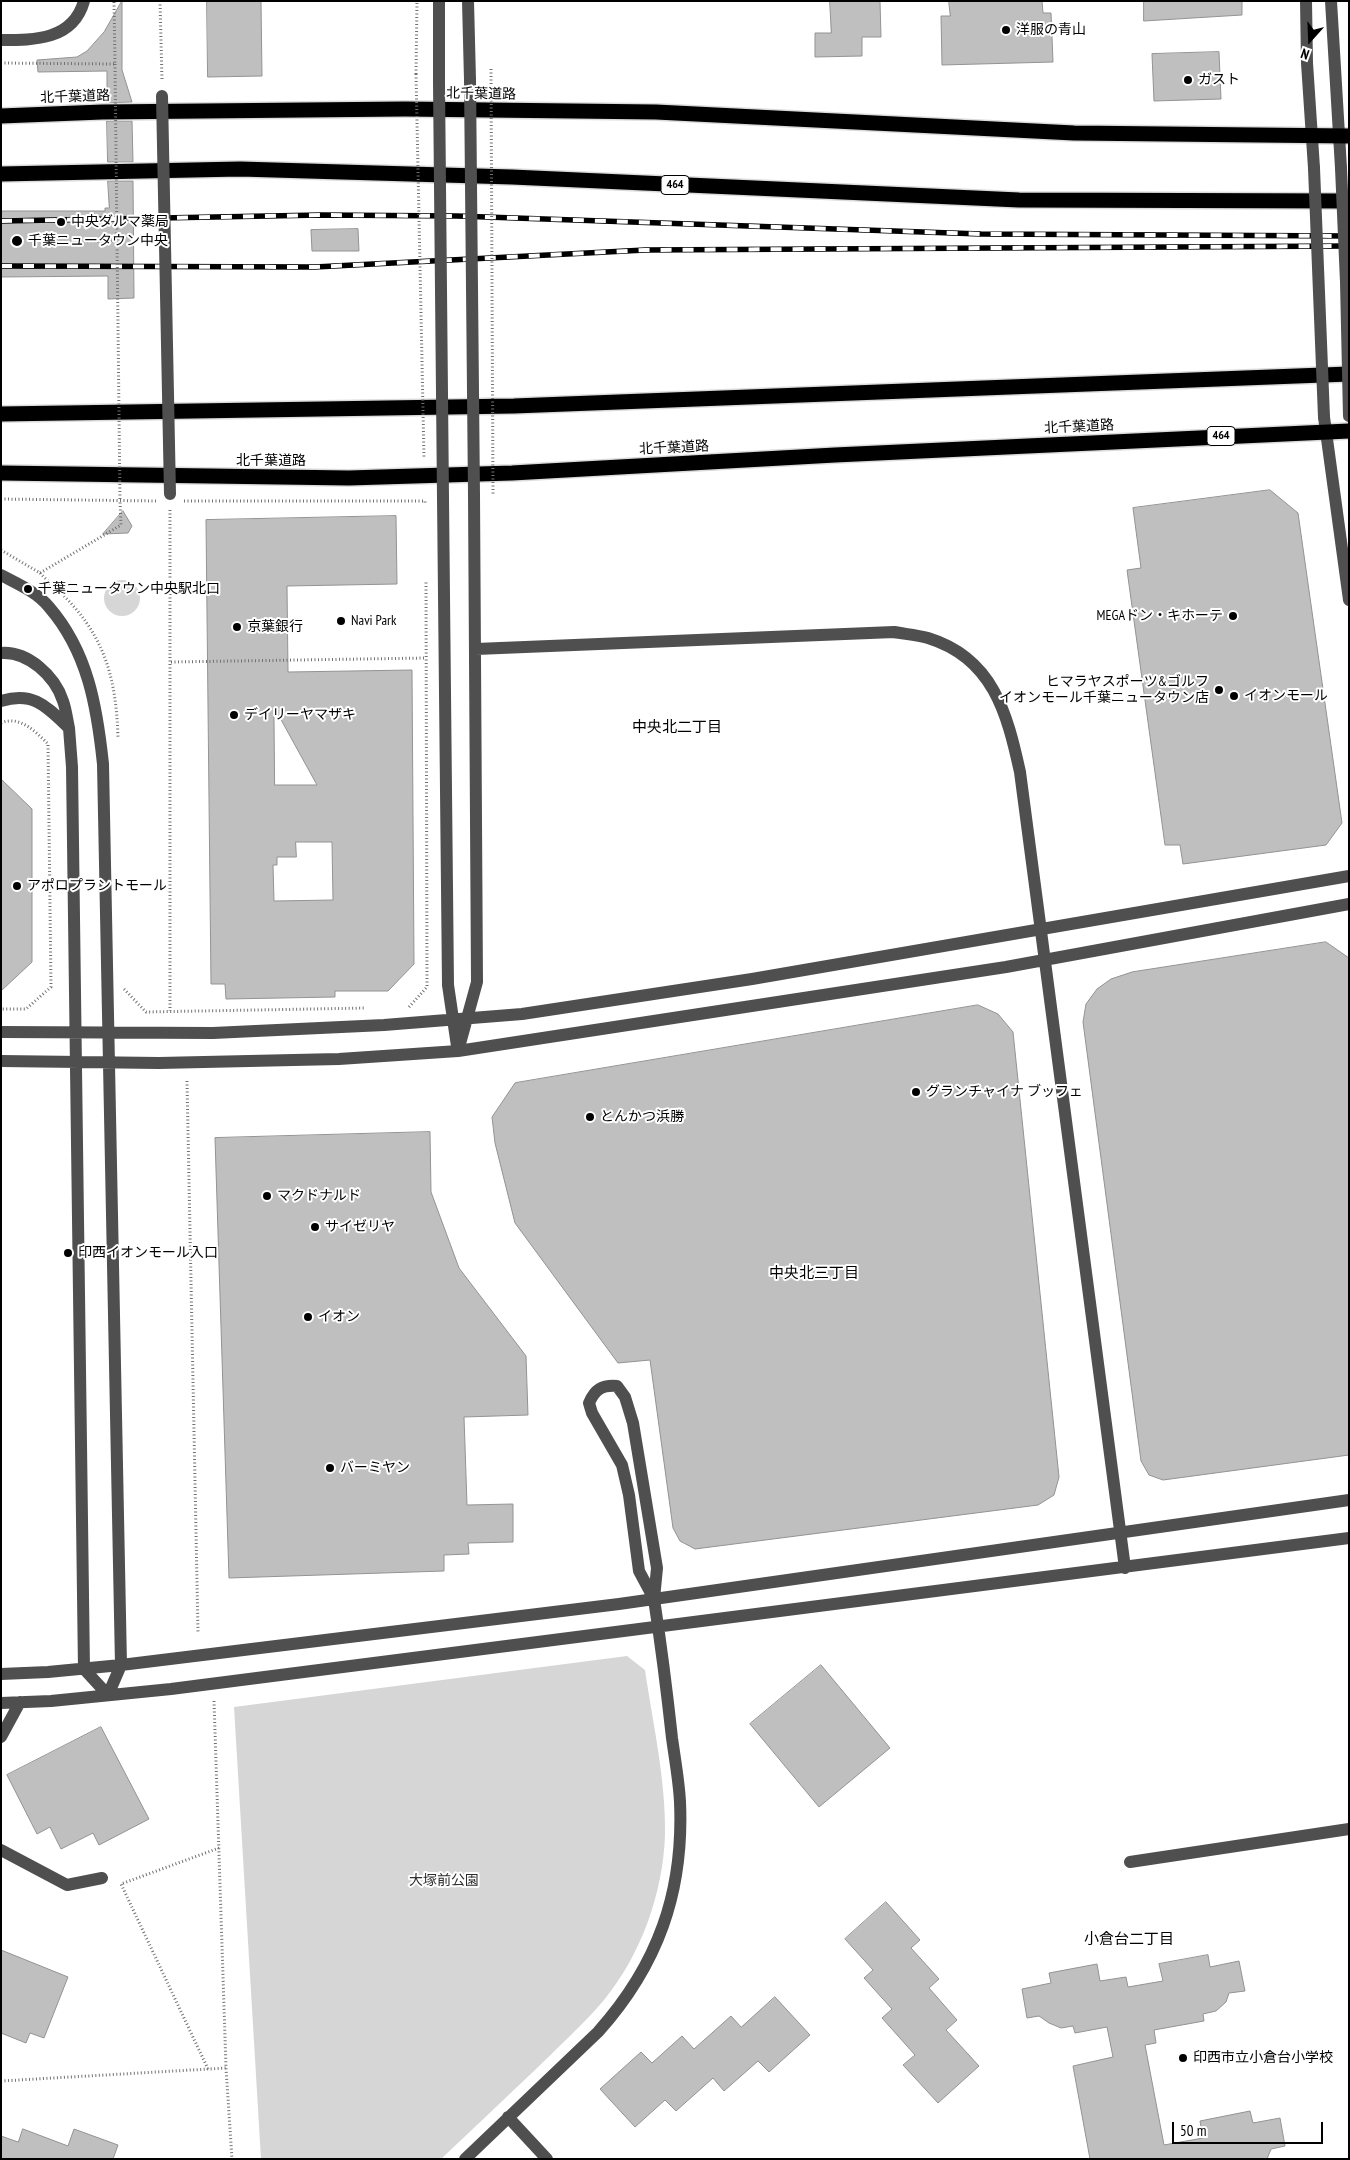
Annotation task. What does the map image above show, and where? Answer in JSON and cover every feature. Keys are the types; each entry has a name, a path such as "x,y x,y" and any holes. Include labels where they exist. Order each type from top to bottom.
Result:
{"highway":[{"name":"北千葉道路","path":"1,116 102,112 405,109 656,112 1074,133 1344,136"},
{"name":"464","path":"1,174 240,169 512,177 1019,200 1349,201"},
{"path":"1,414 532,406 1349,374"},
{"name":"北千葉道路","path":"1,473 349,478 522,473 1325,424 1349,431"}],"street":[{"path":"1,40 36,40 56,35 72,23 84,1"},
{"path":"439,1 448,985 458,1051"},
{"path":"458,1051 477,982 476,649 468,1"},
{"path":"1306,1 1325,424 1349,600"},
{"path":"1332,1 1344,136 1341,168 1349,416"},
{"path":"162,96 170,498"},
{"path":"1,575 28,589 49,606 75,646 90,679 98,716 103,764 121,1665 108,1695"},
{"path":"476,649 894,632 927,638 956,650 977,666 994,689 1009,724 1020,772 1125,1568"},
{"path":"1,653 26,657 56,686 63,701 68,728 72,767 84,1669 108,1695"},
{"path":"1,701 10,698 29,698 43,704 68,728"},
{"path":"1,1032 213,1033 453,1020 525,1014 732,982 1349,876"},
{"path":"1,1061 109,1062 339,1059 458,1051 1044,961 1349,904"},
{"path":"466,2159 598,2032 618,2010 639,1979 652,1955 670,1909 678,1856 680,1802 654,1599 657,1568 633,1423 625,1396 617,1386 607,1386 593,1394 589,1403 592,1413 622,1466 629,1495 639,1571 654,1599"},
{"path":"1,1674 121,1665 654,1599 1349,1500"},
{"path":"1,1703 171,1689 1349,1538"},
{"path":"1,1737 20,1702"},
{"path":"1130,1862 1349,1829"},
{"path":"1,1850 67,1885 102,1878"},
{"path":"508,2117 547,2159"}],"path":[{"path":"40,573 121,525 114,1"},
{"path":"160,1 162,96"},
{"path":"417,1 416,74 424,461"},
{"path":"1,63 115,64"},
{"path":"491,68 493,494"},
{"path":"80,241 117,241"},
{"path":"425,491 425,510"},
{"path":"170,498 170,1011"},
{"path":"1,499 120,501 170,498 425,501"},
{"path":"1,550 40,573 75,606 102,648 111,672 118,738"},
{"path":"401,1007 410,1007 427,987 426,576"},
{"path":"170,662 426,658"},
{"path":"1,723 7,721 29,726 48,744 51,987 26,1009 1,1009"},
{"path":"124,980 124,989 146,1012 372,1008"},
{"path":"187,1081 198,1632"},
{"path":"214,1701 226,2068 232,2159"},
{"path":"208,2070 121,1884 219,1848"},
{"path":"1,2081 226,2068"}],"green space":[{"path":"122,580 134,586 140,598 134,610 122,616 110,610 104,598 110,586"},
{"name":"大塚前公園","path":"627,1656 645,1670 661,1773 665,1835 660,1879 648,1922 629,1963 604,2000 535,2070 441,2159 261,2159 234,1707"}],"building":[{"path":"122,1 122,70 132,102 107,103 107,71 38,72 37,60 77,57 87,51 104,32"},
{"path":"207,1 261,1 262,76 208,77"},
{"path":"830,1 880,1 881,37 862,37 862,56 815,57 815,33 831,33"},
{"path":"949,1 1042,1 1043,13 1051,13 1053,62 942,65 941,16 950,16"},
{"path":"1144,1 1242,1 1242,15 1144,21"},
{"path":"1219,52 1221,99 1154,101 1152,54"},
{"path":"107,121 132,121 133,162 108,162"},
{"path":"108,181 133,181 134,298 108,299 108,276 1,277 1,211 105,211 105,208 109,208"},
{"path":"358,229 359,251 312,251 311,230"},
{"name":"イオンモール","path":"1270,490 1298,513 1342,823 1326,845 1183,864 1180,845 1165,845 1127,570 1141,568 1133,508"},
{"path":"123,511 132,526 128,533 103,534"},
{"path":"396,516 397,584 287,586 288,672 412,670 414,964 388,991 335,991 335,997 226,999 225,984 211,984 206,520","holes":["274,707 317,785 275,785","296,842 332,842 333,900 274,901 273,865 277,865 277,857 296,857"]},
{"name":"アポロプラントモール","path":"1,779 32,809 32,962 1,991"},
{"path":"1326,942 1349,958 1349,1455 1163,1480 1149,1475 1141,1461 1083,1022 1086,1004 1097,989 1111,979 1132,972"},
{"path":"978,1005 998,1014 1013,1032 1059,1477 1054,1495 1038,1505 695,1549 680,1541 673,1528 650,1360 618,1363 515,1223 495,1143 492,1117 515,1083"},
{"path":"430,1132 431,1192 459,1268 526,1356 528,1415 464,1417 467,1505 513,1504 513,1542 468,1543 469,1554 444,1555 444,1571 229,1578 215,1138"},
{"path":"821,1665 890,1748 819,1807 750,1724"},
{"path":"101,1727 149,1819 99,1845 93,1833 61,1849 50,1827 37,1834 7,1775"},
{"path":"886,1902 920,1940 911,1948 939,1979 929,1988 957,2020 946,2030 979,2066 938,2103 903,2065 915,2055 882,2018 892,2009 864,1978 873,1970 845,1939"},
{"path":"1,1950 68,1977 44,2038 30,2033 26,2043 1,2033"},
{"path":"1208,1955 1210,1967 1239,1961 1245,1991 1229,1993 1226,2002 1216,2011 1203,2014 1204,2021 1154,2030 1156,2043 1145,2045 1164,2145 1203,2138 1200,2121 1250,2111 1253,2123 1280,2118 1285,2146 1271,2149 1267,2159 1090,2159 1073,2066 1113,2057 1107,2027 1075,2033 1073,2026 1061,2028 1039,2016 1027,2018 1022,1989 1051,1983 1049,1973 1097,1964 1100,1981 1126,1977 1128,1987 1163,1981 1159,1964"},
{"path":"775,1997 810,2035 769,2072 758,2061 724,2091 713,2078 676,2111 665,2100 635,2127 600,2089 641,2052 652,2063 682,2036 694,2049 731,2016 741,2027"},
{"path":"23,2129 68,2146 74,2129 118,2145 113,2159 1,2159 1,2136 18,2142"}],"railway":[{"path":"1,221 321,215 457,216 981,234 1349,236"},
{"path":"1,266 315,267 645,250 1349,246"}],"place":[{"name":"洋服の青山","path":"1006,30"},
{"name":"ガスト","path":"1188,80"},
{"name":"中央ダルマ薬局","path":"61,222"},
{"name":"千葉ニュータウン中央","path":"17,241"},
{"name":"千葉ニュータウン中央駅北口","path":"28,589"},
{"name":"MEGAドン・キホーテ","path":"1233,616"},
{"name":"Navi Park","path":"341,621"},
{"name":"京葉銀行","path":"237,627"},
{"name":"ヒマラヤスポーツ&ゴルフ イオンモール千葉ニュータウン店","path":"1219,690"},
{"name":"イオンモール","path":"1234,696"},
{"name":"デイリーヤマザキ","path":"234,715"},
{"name":"アポロプラントモール","path":"17,886"},
{"name":"グランチャイナ ブッフェ","path":"916,1092"},
{"name":"とんかつ浜勝","path":"590,1117"},
{"name":"マクドナルド","path":"267,1196"},
{"name":"サイゼリヤ","path":"315,1227"},
{"name":"印西イオンモール入口","path":"68,1253"},
{"name":"イオン","path":"308,1317"},
{"name":"バーミヤン","path":"330,1468"},
{"name":"印西市立小倉台小学校","path":"1183,2058"}],"district":[{"name":"中央北二丁目","path":"677,728"},
{"name":"中央北三丁目","path":"814,1274"},
{"name":"小倉台二丁目","path":"1129,1940"}]}
